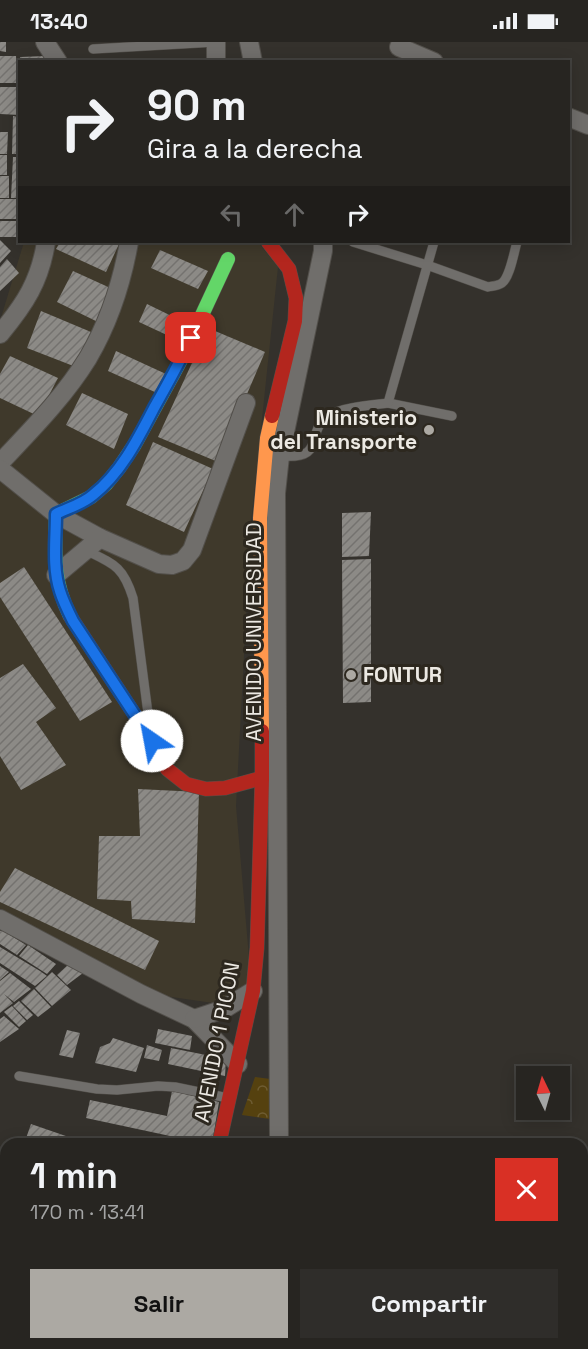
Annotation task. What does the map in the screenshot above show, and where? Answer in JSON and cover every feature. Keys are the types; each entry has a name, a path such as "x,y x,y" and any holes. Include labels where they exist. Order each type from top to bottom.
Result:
{"street":[{"path":"45,42 57,60"},
{"path":"216,42 216,60"},
{"path":"249,42 253,60"},
{"path":"398,50 428,60"},
{"path":"0,334 20,310 33,287 43,262 46,243"},
{"path":"0,464 68,387 87,358 117,295 129,243"},
{"name":"AVENIDO UNIVERSIDAD","path":"257,948 262,778 261,498 267,438 295,321 296,298 288,269 269,243"},
{"name":"AVENIDO UNIVERSIDAD","path":"279,1138 276,493 280,456 324,245"},
{"path":"56,514 91,497 119,468 135,444 182,358 228,259"},
{"path":"0,469 56,514 100,538 159,564 172,565 183,561 192,550 246,403"},
{"path":"56,514 56,575 64,603 73,621 152,741 166,769 186,784 206,789 225,788 262,778"},
{"path":"56,575 100,538"},
{"path":"0,919 141,994 194,1019 238,1064"},
{"name":"AVENIDO 1 PICON","path":"220,1138 253,991 257,948"},
{"path":"194,1019 224,1009 253,991"}],"lane":[{"path":"93,49 216,42"},
{"path":"356,243 488,286 504,283 517,243"},
{"path":"388,403 434,243"},
{"path":"280,456 294,457 308,452 320,426 328,416 349,409 388,403 452,416"},
{"path":"85,550 113,564 128,584 133,598 152,741"},
{"path":"19,1076 97,1089 175,1087 230,1098"}],"shaded area":[{"path":"24,243 259,243 278,267 251,523 236,806 251,981 220,1004 158,995 0,913 0,321"}],"green space":[{"path":"255,1077 278,1080 277,1120 242,1115"}],"building":[{"path":"0,42 6,42 6,52 0,51"},
{"path":"0,56 16,56 17,83 0,83"},
{"path":"45,56 46,60 20,60 20,57"},
{"path":"0,87 18,87 18,115 0,114"},
{"path":"13,116 18,117 18,154 12,154"},
{"path":"0,132 8,132 7,154 0,154"},
{"path":"0,155 7,155 7,175 0,175"},
{"path":"13,157 18,157 18,198 11,198"},
{"path":"0,176 9,176 9,198 0,198"},
{"path":"0,199 18,199 18,219 0,219"},
{"path":"0,221 18,221 18,237 0,237"},
{"path":"0,240 11,251 0,263"},
{"path":"59,243 120,243 106,272 56,249"},
{"path":"160,250 208,271 198,289 151,268"},
{"path":"7,259 19,273 0,291 0,267"},
{"path":"73,271 117,291 102,324 57,302"},
{"path":"147,304 194,327 186,344 139,322"},
{"path":"41,311 91,332 76,367 27,348"},
{"path":"208,328 265,352 218,462 158,437"},
{"path":"116,351 166,374 157,393 108,371"},
{"path":"10,356 58,378 38,416 0,398 0,374"},
{"path":"82,393 128,414 114,449 66,425"},
{"path":"153,442 213,469 184,532 126,505"},
{"path":"371,512 369,556 342,557 342,513"},
{"path":"371,559 371,702 343,703 342,560"},
{"path":"24,567 112,702 80,721 0,597 0,583"},
{"path":"23,664 56,708 36,722 66,765 21,790 0,756 0,678"},
{"path":"138,789 199,792 195,923 132,919 131,901 97,899 99,836 140,836"},
{"path":"15,868 159,941 145,970 0,902 0,892"},
{"path":"2,930 26,945 17,955 0,944 0,931"},
{"path":"28,945 56,964 47,974 19,956"},
{"path":"0,947 47,976 35,986 0,963"},
{"path":"70,963 83,973 67,985 57,975"},
{"path":"0,966 9,972 0,980"},
{"path":"52,972 71,990 52,1006 35,988"},
{"path":"10,973 31,989 14,1002 4,994 13,1003 0,1013 0,981"},
{"path":"34,989 51,1007 38,1017 21,1001"},
{"path":"19,1001 33,1015 27,1020 13,1006"},
{"path":"12,1006 26,1021 19,1027 4,1012"},
{"path":"4,1016 19,1029 0,1042 0,1019"},
{"path":"158,1029 192,1036 190,1050 155,1043"},
{"path":"67,1030 80,1033 73,1058 59,1055"},
{"path":"113,1038 144,1048 136,1072 95,1063 100,1047 110,1043"},
{"path":"147,1045 162,1050 159,1061 144,1058"},
{"path":"171,1048 226,1059 225,1076 168,1064"},
{"path":"172,1091 219,1102 213,1138 179,1138 86,1118 90,1100 167,1116"},
{"path":"31,1124 72,1138 26,1138"}],"traffic: fast":[{"path":"70,616 57,578 56,514 91,497 119,468 135,444 182,358 228,259"}],"traffic: slow":[{"path":"262,731 260,518 267,438 272,416"}],"traffic: jam":[{"path":"269,243 289,269 296,298 295,321 272,416"},
{"path":"70,616 152,741 167,769 186,784 206,789 225,788 262,778"},
{"path":"220,1138 253,991 257,948 262,731"}],"place":[{"name":"Ministerio del Transporte","path":"429,430"},
{"name":"FONTUR","path":"351,675"}],"route":[{"path":"152,741 73,621 64,603 56,575 56,514 91,497 119,468 135,444 191,338"}]}
